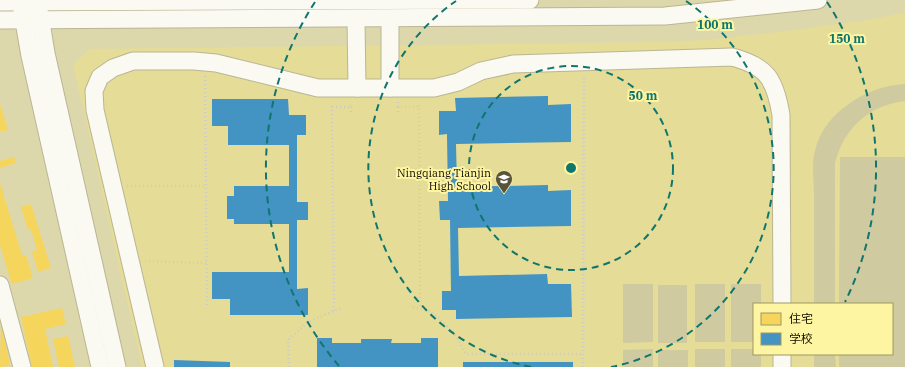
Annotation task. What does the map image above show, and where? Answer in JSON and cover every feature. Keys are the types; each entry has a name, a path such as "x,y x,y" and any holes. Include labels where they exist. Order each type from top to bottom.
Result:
{"street":[{"path":"0,2 530,0"},
{"path":"0,20 390,19 665,16 818,0"},
{"path":"29,2 32,20 30,56 100,367"},
{"path":"354,92 356,19"},
{"path":"390,19 394,92"},
{"path":"32,20 46,53 116,367"},
{"path":"154,367 95,110 94,91 100,77 113,68 133,61 205,62 318,88 354,92 394,92 418,88 434,88 458,82 481,71 513,64 732,57 752,62 766,73 778,92 782,115 782,303"},
{"path":"0,285 22,367"},
{"path":"782,355 782,367"}],"path":[{"path":"583,367 584,61"},
{"path":"205,62 207,305"},
{"path":"418,88 420,309"},
{"path":"351,113 354,92"},
{"path":"394,92 398,113"},
{"path":"334,311 332,107 351,107"},
{"path":"398,107 418,107"},
{"path":"113,186 206,186"},
{"path":"130,261 206,263"},
{"path":"289,367 288,340 308,322 344,307"},
{"path":"413,307 432,312 454,333 466,354 583,354"}],"shaded area":[{"name":"Ningqiang Tianjin High School","path":"905,12 905,367 142,367 74,68 75,62 90,49 670,42 787,31 874,19"},
{"path":"905,84 905,101 880,107 869,113 852,129 839,150 835,163 835,303 814,303 813,167 815,151 820,137 837,113 862,96 891,86"},
{"path":"840,157 905,157 905,367 839,367 839,355 893,355 893,303 839,303"},
{"path":"623,284 653,284 653,342 623,343"},
{"path":"695,284 725,284 725,342 695,342"},
{"path":"731,284 761,284 761,303 753,303 753,342 731,342"},
{"path":"658,285 687,285 687,343 658,343"},
{"path":"653,349 653,367 623,367 623,350"},
{"path":"695,349 725,349 725,367 695,367"},
{"path":"731,349 753,349 753,355 761,355 761,367 731,367"},
{"path":"658,350 688,350 688,367 658,367"},
{"path":"814,355 835,355 836,367 814,367"}],"building: 住宅":[{"path":"0,104 8,130 0,132"},
{"path":"14,157 16,163 0,168 0,161"},
{"path":"0,183 22,255 26,255 33,278 12,284 0,245"},
{"path":"31,204 51,268 38,272 32,252 37,250 31,229 28,230 21,207"},
{"path":"62,308 66,324 45,329 53,367 32,367 21,317"},
{"path":"1,322 10,365 0,367"},
{"path":"68,336 75,367 59,367 53,339"}],"building: 学校":[{"path":"548,96 548,105 571,104 571,142 456,144 457,187 548,185 548,191 571,190 571,226 458,228 459,276 547,274 548,284 571,284 572,317 456,319 456,310 442,310 442,291 451,291 450,220 440,220 439,201 448,201 447,134 439,135 439,111 456,111 455,98"},
{"path":"212,99 288,99 289,115 306,115 306,135 297,135 297,202 308,202 308,220 297,220 297,289 308,288 308,315 230,315 230,299 212,299 212,272 289,272 289,224 234,224 234,219 227,219 227,196 234,196 234,186 289,186 289,145 228,145 228,126 212,126"},
{"path":"317,338 332,338 332,343 361,343 361,339 392,339 391,343 421,343 421,338 438,338 438,367 317,367"},
{"path":"174,360 230,362 230,367 174,367"},
{"path":"463,362 573,362 573,367 463,367"}],"place":[{"name":"Ningqiang Tianjin High School","path":"504,194"}]}
